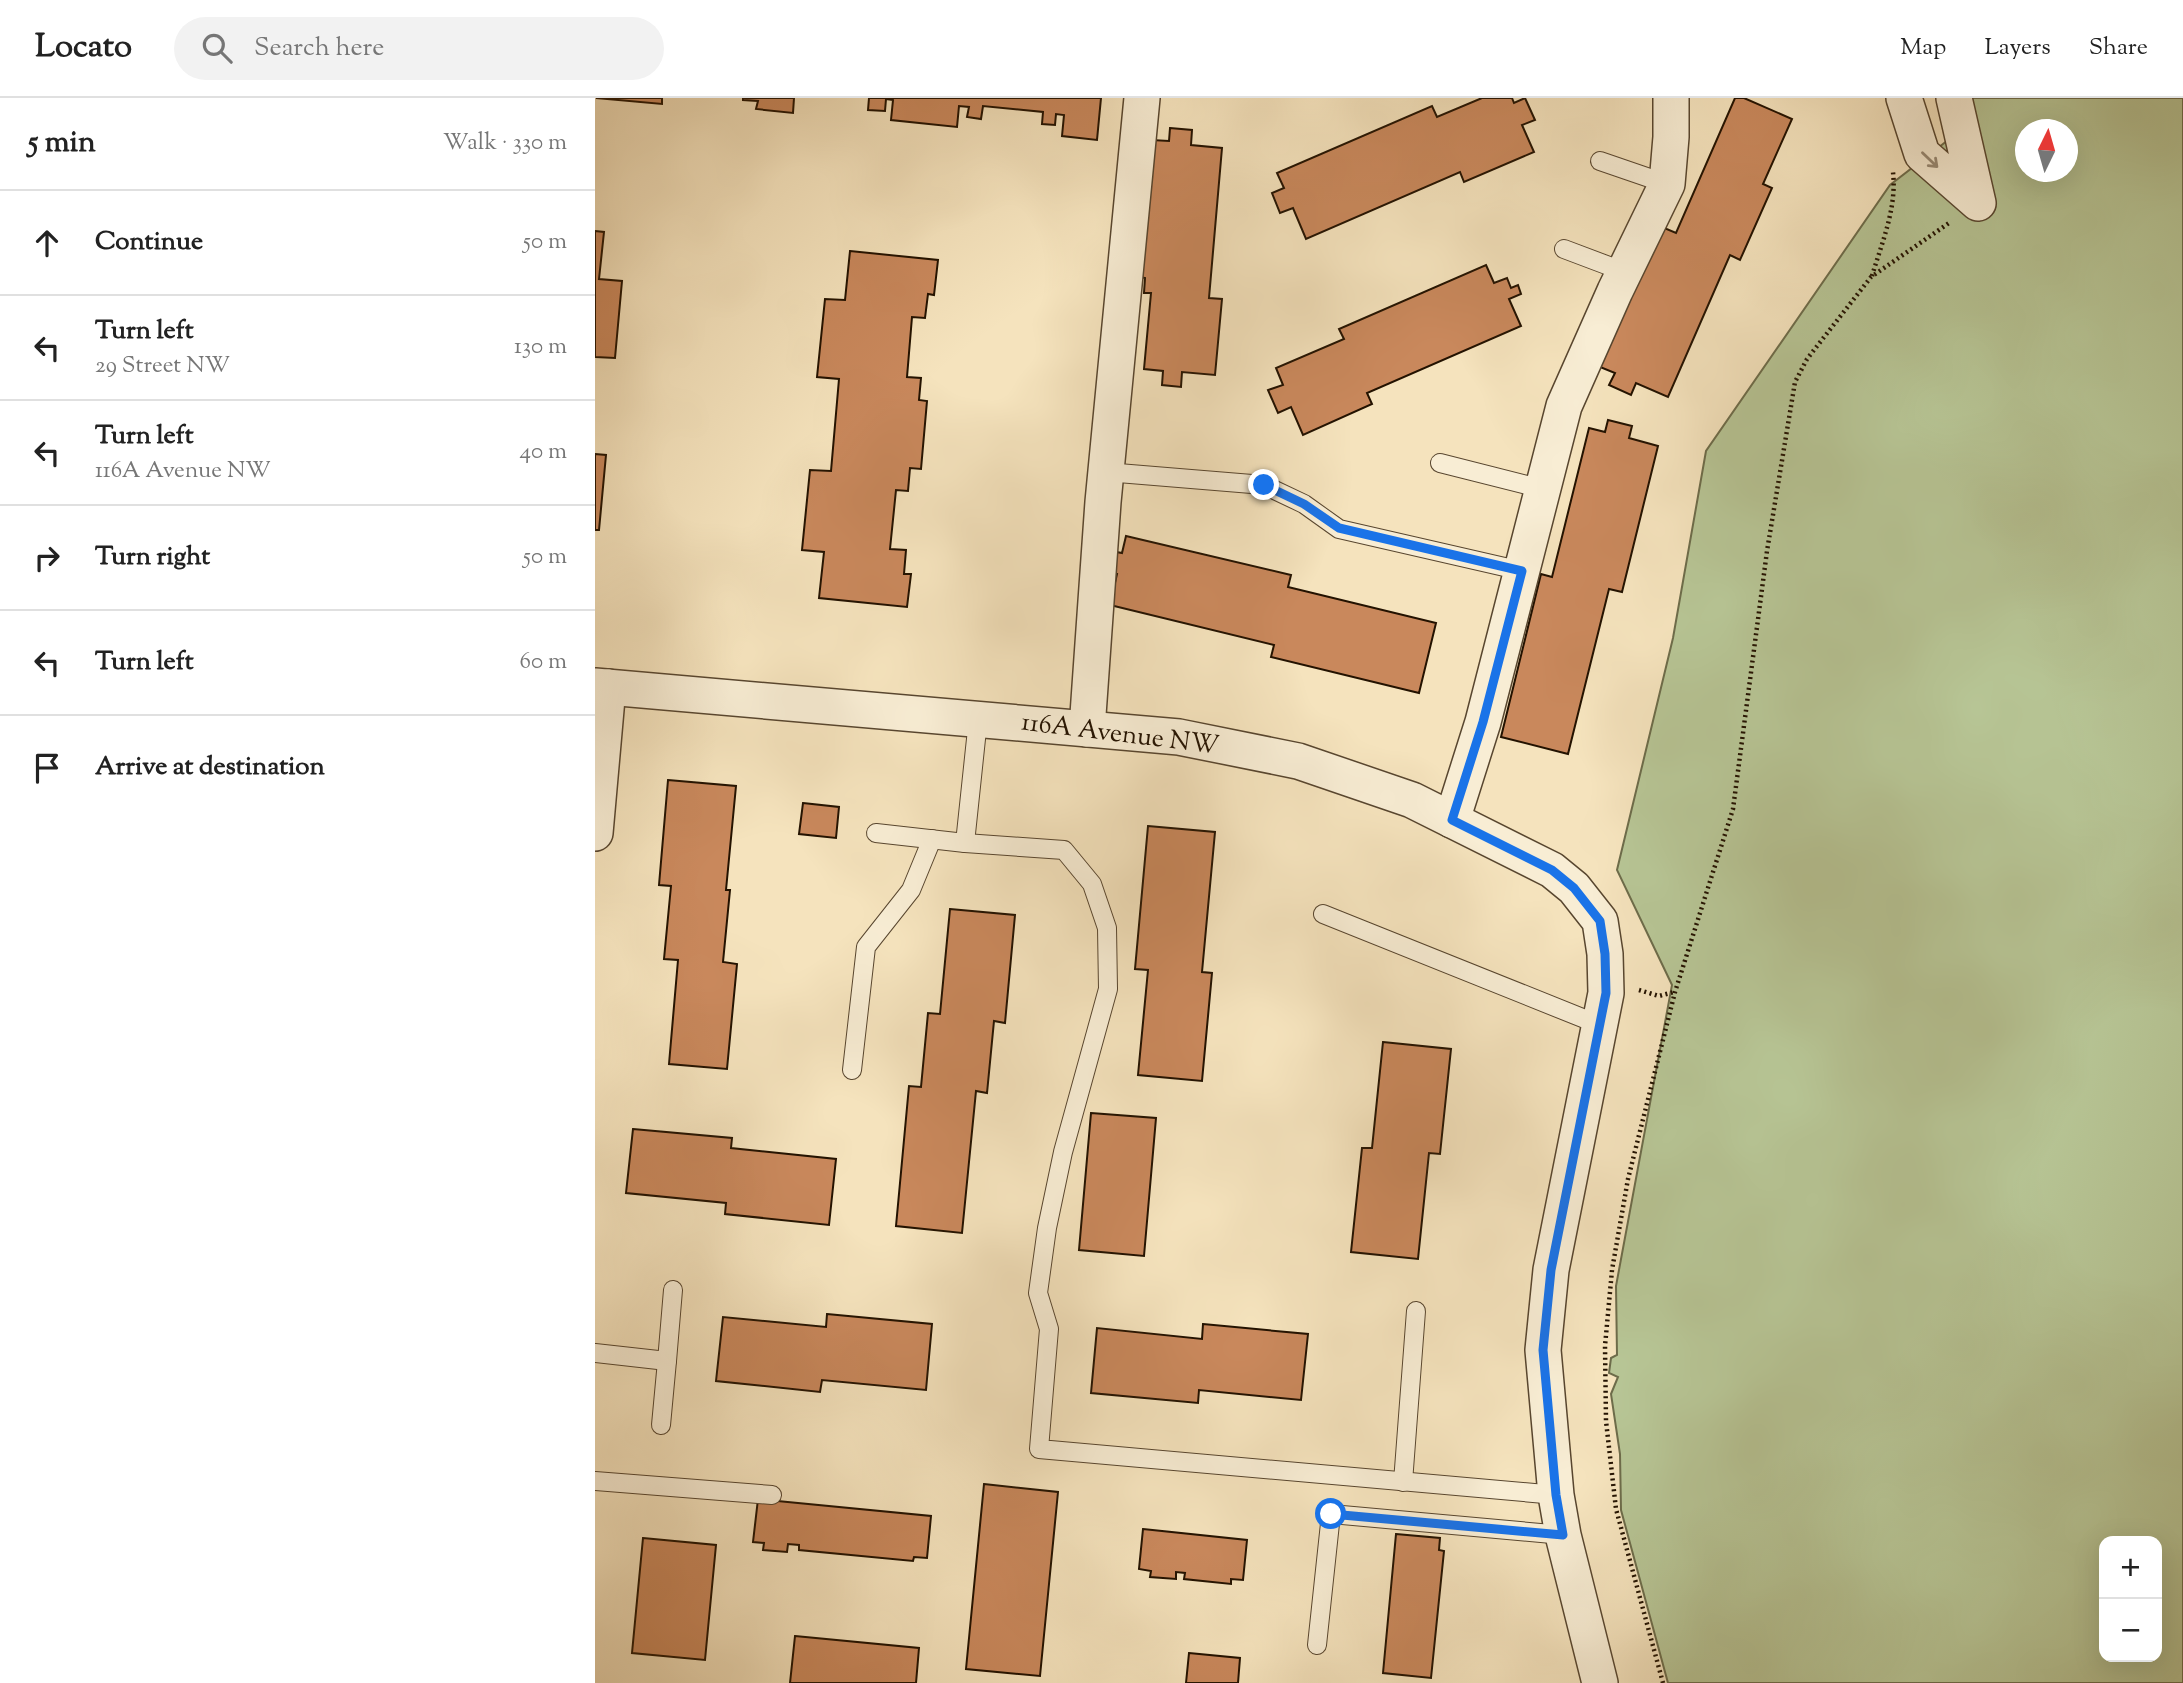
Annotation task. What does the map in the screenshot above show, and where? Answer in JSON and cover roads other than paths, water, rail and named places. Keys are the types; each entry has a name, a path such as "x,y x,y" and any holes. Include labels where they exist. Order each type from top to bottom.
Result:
{"street":[{"path":"1087,729 1106,472 1142,98"},
{"path":"1452,820 1483,722 1564,406 1667,184 1671,98"},
{"path":"1904,98 1922,154 1978,203 1954,98"},
{"path":"595,834 602,686"},
{"name":"116A Avenue NW","path":"602,686 1179,737 1298,761 1412,800 1552,870 1574,888 1600,921 1605,954 1606,993 1599,1026"},
{"path":"1599,1026 1551,1270 1543,1350 1556,1495 1563,1535 1600,1683"}],"lane":[{"path":"1600,161 1667,184"},
{"path":"1564,248 1625,272"},
{"path":"1440,463 1543,489"},
{"path":"1106,472 1264,485 1304,504 1339,528 1522,571"},
{"path":"965,843 978,720"},
{"path":"876,833 1064,850 1092,884 1107,928 1108,989 1063,1152 1047,1227 1038,1293 1049,1329 1039,1449 1556,1495"},
{"path":"852,1070 866,947 911,890 932,839"},
{"path":"1323,914 1599,1026"},
{"path":"661,1425 673,1290"},
{"path":"1403,1482 1416,1311"},
{"path":"595,1353 667,1361"},
{"path":"595,1481 772,1495"},
{"path":"1317,1645 1331,1514 1563,1535"}]}
